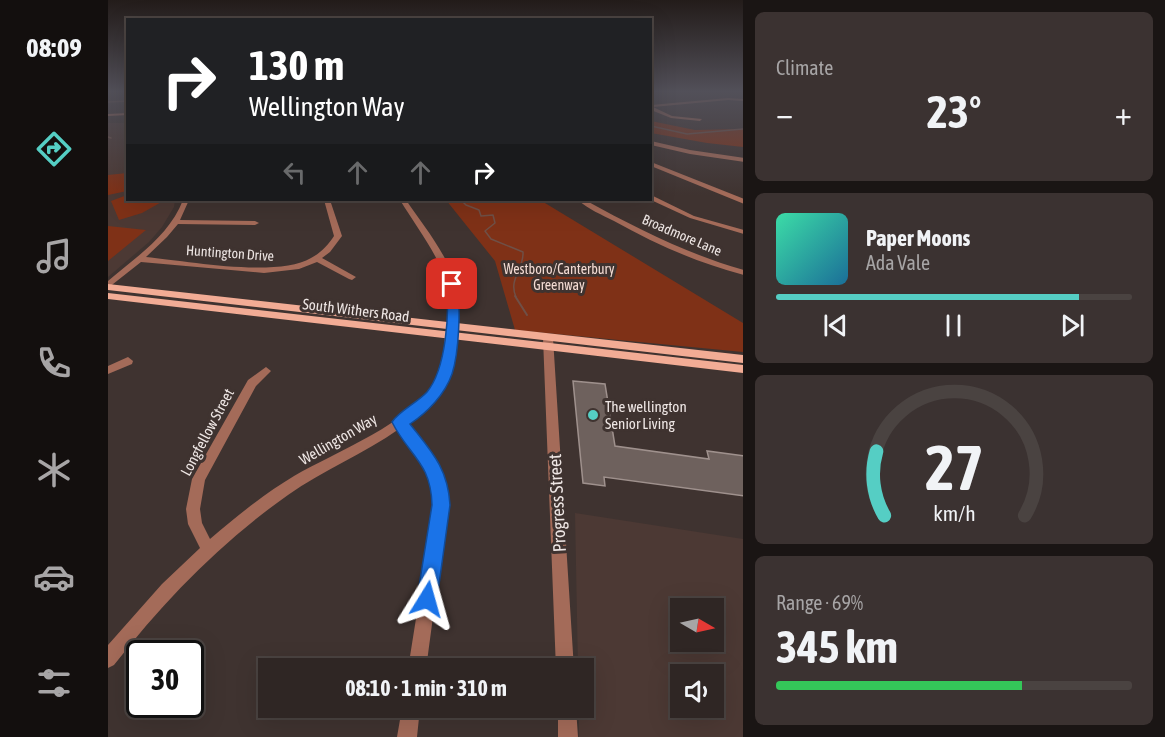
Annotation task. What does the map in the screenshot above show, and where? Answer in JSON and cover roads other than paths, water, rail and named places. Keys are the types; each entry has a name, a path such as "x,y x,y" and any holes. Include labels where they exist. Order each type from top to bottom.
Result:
{"main road":[{"name":"South Withers Road","path":"108,286 451,331"},
{"name":"South Withers Road","path":"108,296 548,342 743,369"},
{"name":"South Withers Road","path":"548,342 743,359"}],"street":[{"path":"652,143 743,160"},
{"path":"652,164 743,202"},
{"path":"652,197 692,217 743,232"},
{"path":"108,286 176,222 186,201"},
{"path":"327,201 338,236 333,247 318,259 352,277"},
{"name":"Wellington Way","path":"108,659 160,597 208,549 287,488 400,422 424,405 440,384 448,364 455,306 452,284 405,201"},
{"name":"Broadmore Lane","path":"583,201 660,243 702,260 743,273"},
{"path":"176,222 255,223"},
{"name":"Huntington Drive","path":"138,259 268,271 291,268 318,259"},
{"name":"Progress Street","path":"548,342 564,658"},
{"path":"108,370 128,361"},
{"name":"Longfellow Street","path":"208,549 195,524 193,509 199,479 252,383 266,371"},
{"path":"400,422 433,465 440,491 441,505 419,658"},
{"path":"407,737 410,718"},
{"path":"567,718 568,737"}],"waterway":[{"path":"653,126 687,134 743,129"},
{"path":"462,201 479,210 481,216 493,215 495,223 485,231 491,239 523,252 514,285 516,297"},
{"path":"515,296 527,315"}],"place":[{"name":"The wellington Senior Living","path":"593,415"}],"park label":[{"name":"Westboro/Canterbury Greenway","path":"559,278"}]}
